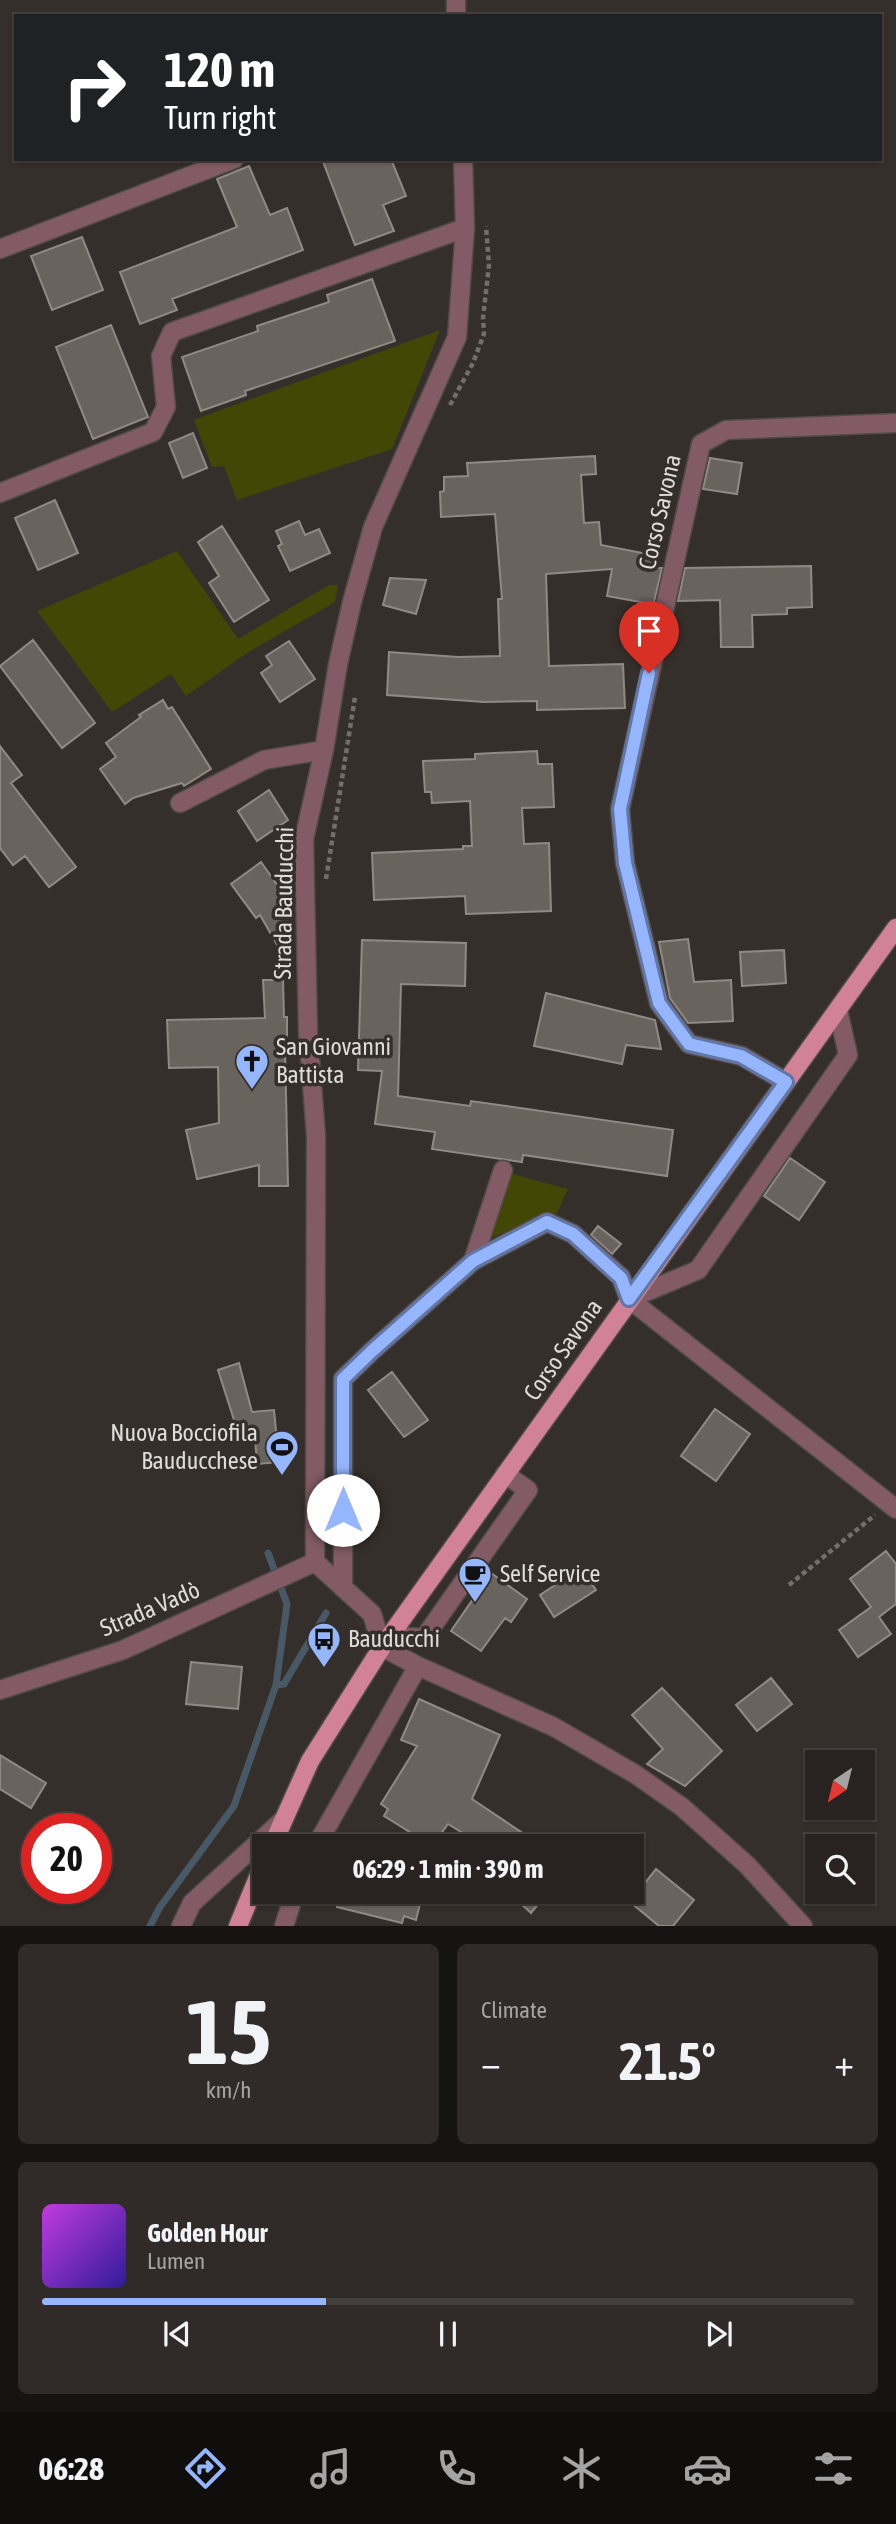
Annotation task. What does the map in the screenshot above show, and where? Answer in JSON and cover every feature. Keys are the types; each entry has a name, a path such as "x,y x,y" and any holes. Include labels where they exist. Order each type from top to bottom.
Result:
{"main road":[{"name":"Corso Savona","path":"277,1834 310,1761 385,1642 896,928"},
{"path":"238,1926 252,1892"}],"street":[{"path":"0,249 229,161"},
{"name":"Strada Bauducchi","path":"315,1562 316,1136 308,1032 304,839 324,750 338,664 373,527 457,337 466,228 463,161"},
{"path":"0,493 153,432 166,407 161,356 172,332 466,228"},
{"name":"Corso Savona","path":"786,1082 741,1056 689,1044 659,1003 625,863 620,809 622,797 701,444 726,430 896,423"},
{"path":"180,803 264,760 324,750"},
{"path":"629,1299 698,1270 848,1055 838,1010"},
{"path":"473,1261 503,1170"},
{"path":"343,1588 343,1379 473,1261 547,1222 573,1234 621,1278 629,1299 893,1506"},
{"path":"314,1363 343,1379"},
{"path":"385,1642 424,1638 528,1490 505,1474"},
{"path":"315,1562 372,1614 385,1642 418,1666 554,1727 635,1774 682,1807 747,1865 803,1926"},
{"name":"Strada Vadò","path":"0,1690 123,1650 315,1562"},
{"path":"323,1834 418,1666"},
{"path":"181,1926 192,1903 284,1819"},
{"path":"284,1926 291,1904"}],"path":[{"path":"449,409 473,363 484,334 483,318 489,265 486,226"},
{"path":"326,885 355,692"},
{"path":"789,1586 893,1506"}],"shaded area":[{"path":"440,330 392,449 237,500 224,466 212,467 194,420"},
{"path":"177,551 238,639 329,585 338,585 335,602 247,653 186,696 171,674 112,712 37,611"},
{"path":"509,1173 568,1189 557,1213 487,1239"}],"building":[{"path":"323,161 392,161 406,196 383,205 394,231 355,245"},
{"path":"249,166 270,215 287,208 303,250 172,299 177,310 140,324 120,272 237,227 217,179"},
{"path":"82,237 103,290 52,310 31,256"},
{"path":"372,279 395,341 245,391 246,395 201,411 182,357 258,331 257,326 329,302 327,295"},
{"path":"111,325 148,417 93,439 56,347"},
{"path":"193,433 207,468 183,478 169,443"},
{"path":"595,456 596,474 581,475 584,523 599,522 601,545 658,556 656,568 662,568 654,602 651,604 607,596 612,569 546,574 549,666 623,664 625,708 537,710 537,701 484,702 387,695 389,652 458,657 500,656 498,599 502,599 495,514 441,517 440,492 444,491 444,477 468,476 467,463"},
{"path":"710,458 742,463 737,494 703,489"},
{"path":"55,500 78,553 38,570 15,518"},
{"path":"299,521 305,535 319,529 330,553 290,571 278,546 282,544 276,531"},
{"path":"222,526 269,600 234,622 209,583 219,576 198,542"},
{"path":"811,566 812,607 787,608 787,614 752,615 753,647 721,647 720,600 678,601 685,568"},
{"path":"390,578 426,580 416,614 383,605"},
{"path":"33,640 95,723 62,748 0,666"},
{"path":"289,641 315,679 280,702 261,673 272,665 266,656"},
{"path":"163,700 168,709 172,707 211,769 184,786 182,783 133,798 125,804 100,769 116,757 106,743 141,717 139,715"},
{"path":"0,746 22,775 11,783 76,867 49,887 25,856 13,865 0,848"},
{"path":"537,751 538,764 552,764 554,807 522,808 524,844 549,843 551,911 466,914 465,896 374,900 372,853 463,849 463,846 472,846 470,801 432,803 431,792 425,792 423,761 475,759 475,754"},
{"path":"269,790 288,820 257,841 238,811"},
{"path":"261,862 288,900 287,962 260,915 256,918 231,884"},
{"path":"688,939 694,982 731,980 733,1021 688,1023 670,998 659,942"},
{"path":"362,940 466,943 465,986 401,984 398,1096 470,1106 471,1101 673,1130 667,1176 523,1155 522,1162 432,1149 435,1132 375,1124 382,1071 358,1070"},
{"path":"784,950 786,983 742,986 740,952"},
{"path":"263,980 283,980 284,1017 287,1017 285,1047 288,1186 259,1186 259,1165 197,1179 186,1130 219,1123 218,1067 169,1068 167,1020 265,1018"},
{"path":"546,993 655,1020 661,1049 626,1045 622,1064 534,1046"},
{"path":"790,1158 825,1182 799,1220 764,1196"},
{"path":"598,1226 621,1244 612,1254 591,1235"},
{"path":"239,1363 252,1412 274,1410 279,1462 257,1464 255,1438 241,1442 218,1370"},
{"path":"392,1372 428,1420 404,1437 368,1390"},
{"path":"715,1409 750,1434 716,1481 681,1456"},
{"path":"886,1551 896,1564 896,1604 879,1617 891,1634 858,1657 839,1630 871,1607 850,1579"},
{"path":"581,1568 596,1590 554,1617 540,1595"},
{"path":"491,1573 527,1599 511,1622 505,1618 481,1651 451,1631"},
{"path":"191,1662 242,1667 238,1709 186,1704"},
{"path":"771,1678 792,1704 757,1731 736,1705"},
{"path":"662,1688 722,1751 685,1786 647,1764 663,1749 632,1715"},
{"path":"419,1699 500,1735 472,1799 524,1834 464,1834 448,1824 441,1834 413,1834 384,1816 388,1809 381,1804 417,1746 401,1740"},
{"path":"0,1755 46,1783 31,1808 0,1789"},
{"path":"656,1869 694,1900 673,1926 659,1926 632,1904 644,1904 644,1884"},
{"path":"338,1904 420,1904 416,1920 404,1916 402,1923 337,1907"},
{"path":"521,1904 538,1904 531,1913"}],"waterway":[{"path":"150,1926 160,1907 234,1806 276,1685 287,1604 268,1553"},
{"path":"276,1685 284,1684 326,1613"}],"place":[{"name":"San Giovanni Battista","path":"252,1091"},
{"name":"Nuova Bocciofila Bauducchese","path":"282,1477"},
{"name":"Self Service","path":"475,1604"},
{"name":"Bauducchi","path":"324,1669"}],"route":[{"path":"343,1510 343,1379 473,1261 547,1222 573,1234 621,1278 629,1299 786,1082 741,1056 689,1044 659,1003 625,863 620,809 649,673"}]}
